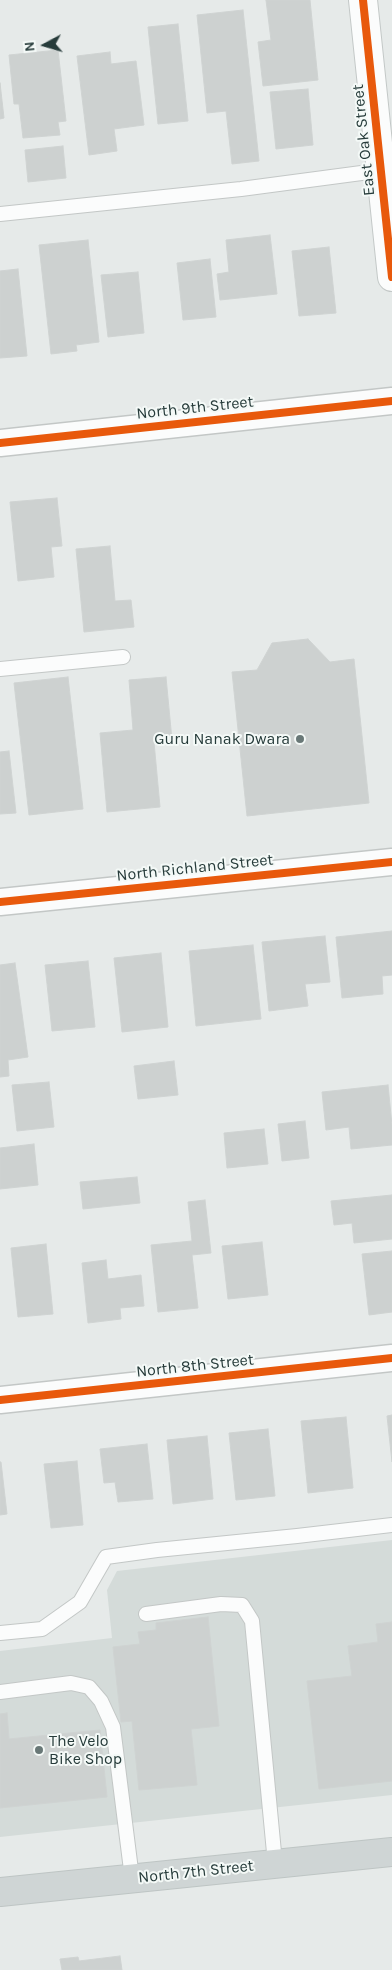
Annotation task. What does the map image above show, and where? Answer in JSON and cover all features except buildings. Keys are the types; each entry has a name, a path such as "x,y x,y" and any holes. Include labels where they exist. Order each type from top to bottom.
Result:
{"main road":[{"name":"North 7th Street","path":"0,1892 392,1852"}],"street":[{"name":"East Oak Street","path":"363,0 387,170 392,276"},
{"name":"North 9th Street","path":"0,443 392,401"},
{"name":"North Richland Street","path":"0,902 392,862"},
{"name":"North 8th Street","path":"0,1400 392,1358"}],"lane":[{"path":"0,214 241,189 387,170"},
{"path":"0,669 123,657"},
{"path":"0,1633 42,1629 80,1602 106,1557 392,1525"},
{"path":"146,1614 221,1604 242,1605 252,1621 274,1863"},
{"path":"0,1692 71,1683 89,1687 102,1701 113,1727 132,1878"}],"shaded area":[{"path":"392,1540 392,1795 0,1837 0,1651 112,1638 107,1590 117,1571"}],"cycle path":[{"path":"363,0 392,277"},
{"path":"0,443 392,401"},
{"path":"0,902 392,862"},
{"path":"0,1400 392,1358"}],"place":[{"name":"Guru Nanak Dwara","path":"300,739"},
{"name":"The Velo Bike Shop","path":"39,1750"}]}
